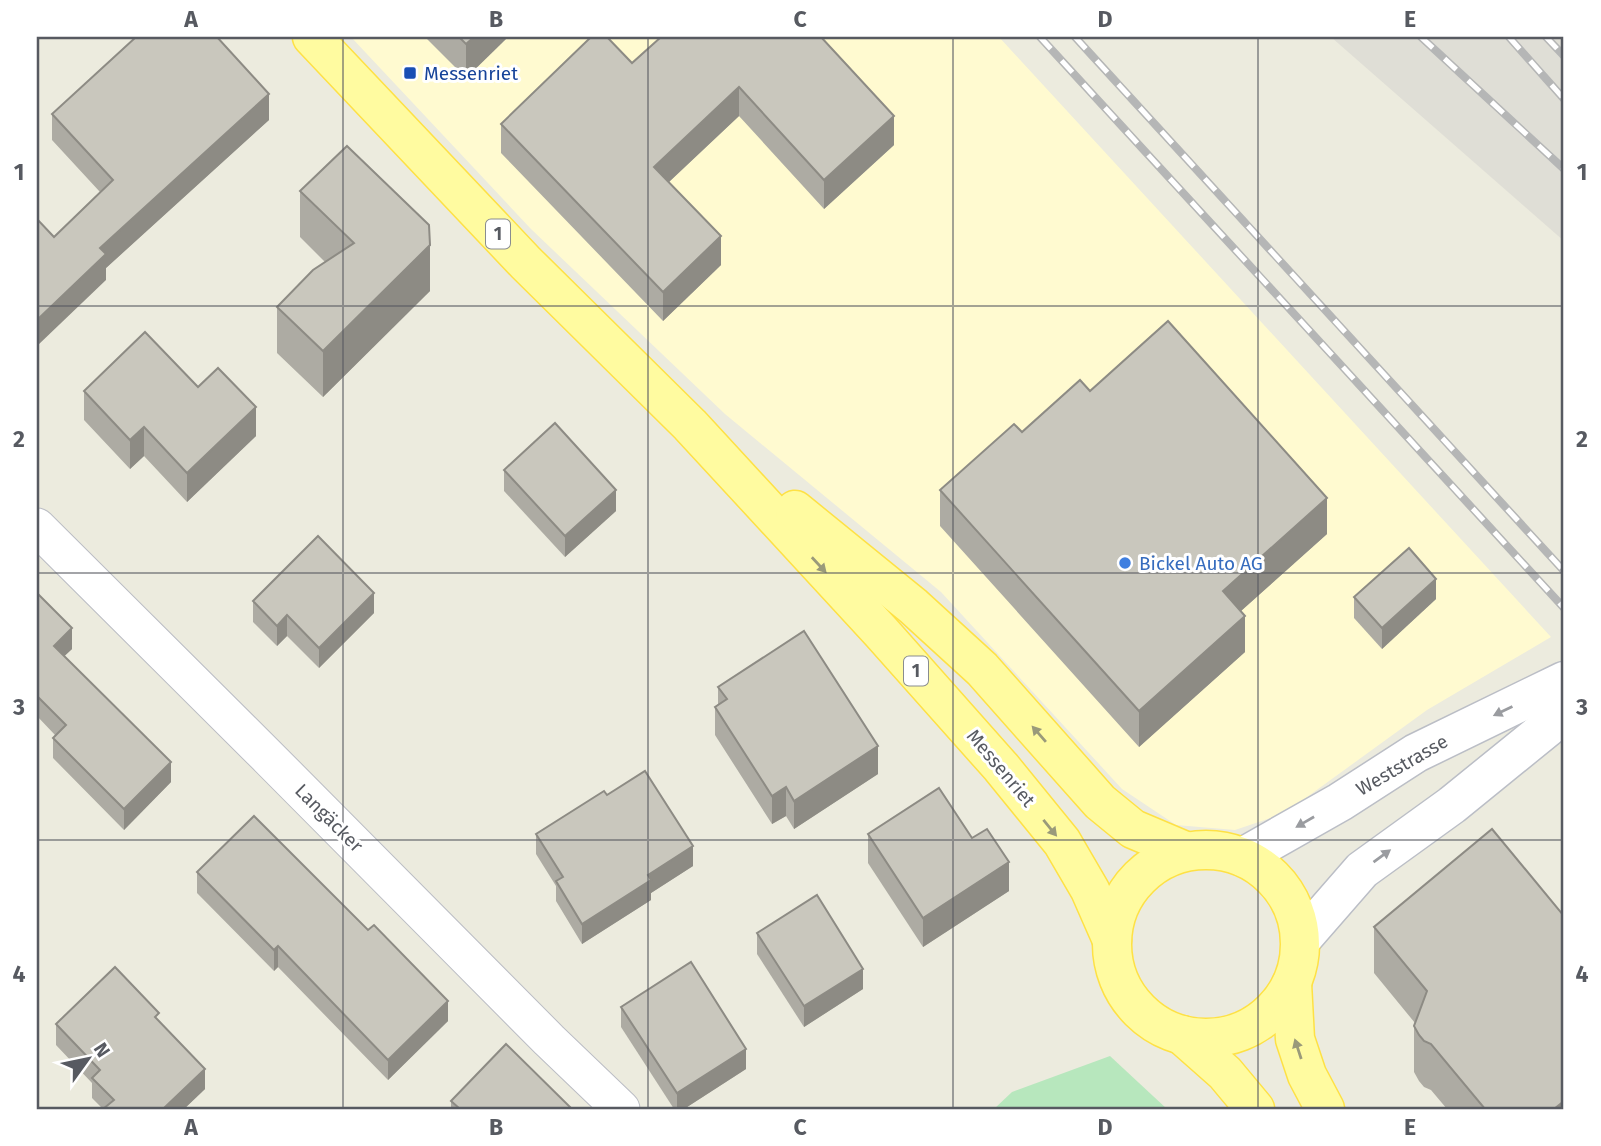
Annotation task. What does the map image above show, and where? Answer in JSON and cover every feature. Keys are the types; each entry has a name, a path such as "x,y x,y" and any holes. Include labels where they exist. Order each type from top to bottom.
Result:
{"main road":[{"name":"Messenriet","path":"312,37 526,263 690,425 876,599 982,669 1100,802 1133,829 1185,851"},
{"name":"Messenriet","path":"876,599 1001,767 1062,842 1090,890 1112,940"},
{"name":"Weststrasse","path":"1243,857 1340,802 1416,753 1564,681"},
{"path":"1301,940 1363,870 1452,805 1564,714"},
{"name":"Messenriet","path":"1214,849 1243,857 1266,870 1284,890 1296,914 1301,940 1299,962 1292,983 1278,1005 1258,1023 1234,1034 1208,1038 1182,1035 1158,1026 1138,1010 1124,989 1114,966 1112,940 1118,909 1135,881 1158,862 1185,851 1214,849"},
{"path":"1292,983 1294,1038 1307,1075 1325,1109"},
{"path":"1182,1035 1225,1073 1255,1109"}],"street":[{"name":"Langäcker","path":"37,527 621,1109"}],"shaded area":[{"path":"351,37 999,37 1551,637 1427,710 1285,813 1235,830 1176,825 1122,789 941,592 725,414 531,229"},
{"path":"1331,37 1564,37 1564,241"}],"green space":[{"path":"1110,1056 1167,1109 994,1109 1012,1092"}],"building":[{"path":"136,37 217,37 269,94 100,248 106,254 37,320 37,219 54,237 113,180 52,114"},
{"path":"459,37 474,37 466,44"},
{"path":"591,37 607,37 632,63 661,37 821,37 894,116 824,180 739,87 654,167 721,236 663,292 501,124"},
{"path":"347,146 429,225 430,245 323,351 277,307 313,270 354,243 300,191"},
{"path":"1168,321 1327,498 1223,591 1245,616 1139,711 940,490 1014,424 1022,432 1080,380 1090,391"},
{"path":"145,332 198,387 218,368 256,407 187,473 144,427 130,440 84,391"},
{"path":"555,423 616,490 565,536 504,470"},
{"path":"318,536 374,593 319,648 287,615 277,626 253,601"},
{"path":"1409,548 1436,579 1382,628 1354,597"},
{"path":"37,593 72,628 54,646 171,762 124,809 53,738 66,725 37,696"},
{"path":"804,631 878,746 794,801 786,787 772,796 715,707 727,699 718,687"},
{"path":"645,771 693,846 648,875 651,880 582,924 556,881 563,877 536,834 604,791 607,795"},
{"path":"939,788 972,838 987,829 1009,862 923,918 868,834"},
{"path":"254,816 368,930 374,925 448,1001 388,1060 278,946 274,950 197,872"},
{"path":"1492,829 1564,916 1564,1101 1554,1109 1485,1109 1431,1044 1419,1035 1414,1026 1427,991 1374,927"},
{"path":"817,895 863,969 804,1006 757,933"},
{"path":"691,962 746,1049 677,1093 621,1007"},
{"path":"115,967 159,1013 155,1017 205,1069 163,1109 103,1109 114,1100 92,1078 100,1070 56,1024"},
{"path":"506,1044 572,1109 460,1109 451,1101"}],"railway":[{"path":"1040,37 1564,608"},
{"path":"1075,37 1564,571"},
{"path":"1421,37 1564,169"},
{"path":"1509,37 1564,99"},
{"path":"1546,37 1564,56"}],"place":[{"name":"Messenriet","path":"410,73"},
{"name":"Bickel Auto AG","path":"1125,563"}]}
